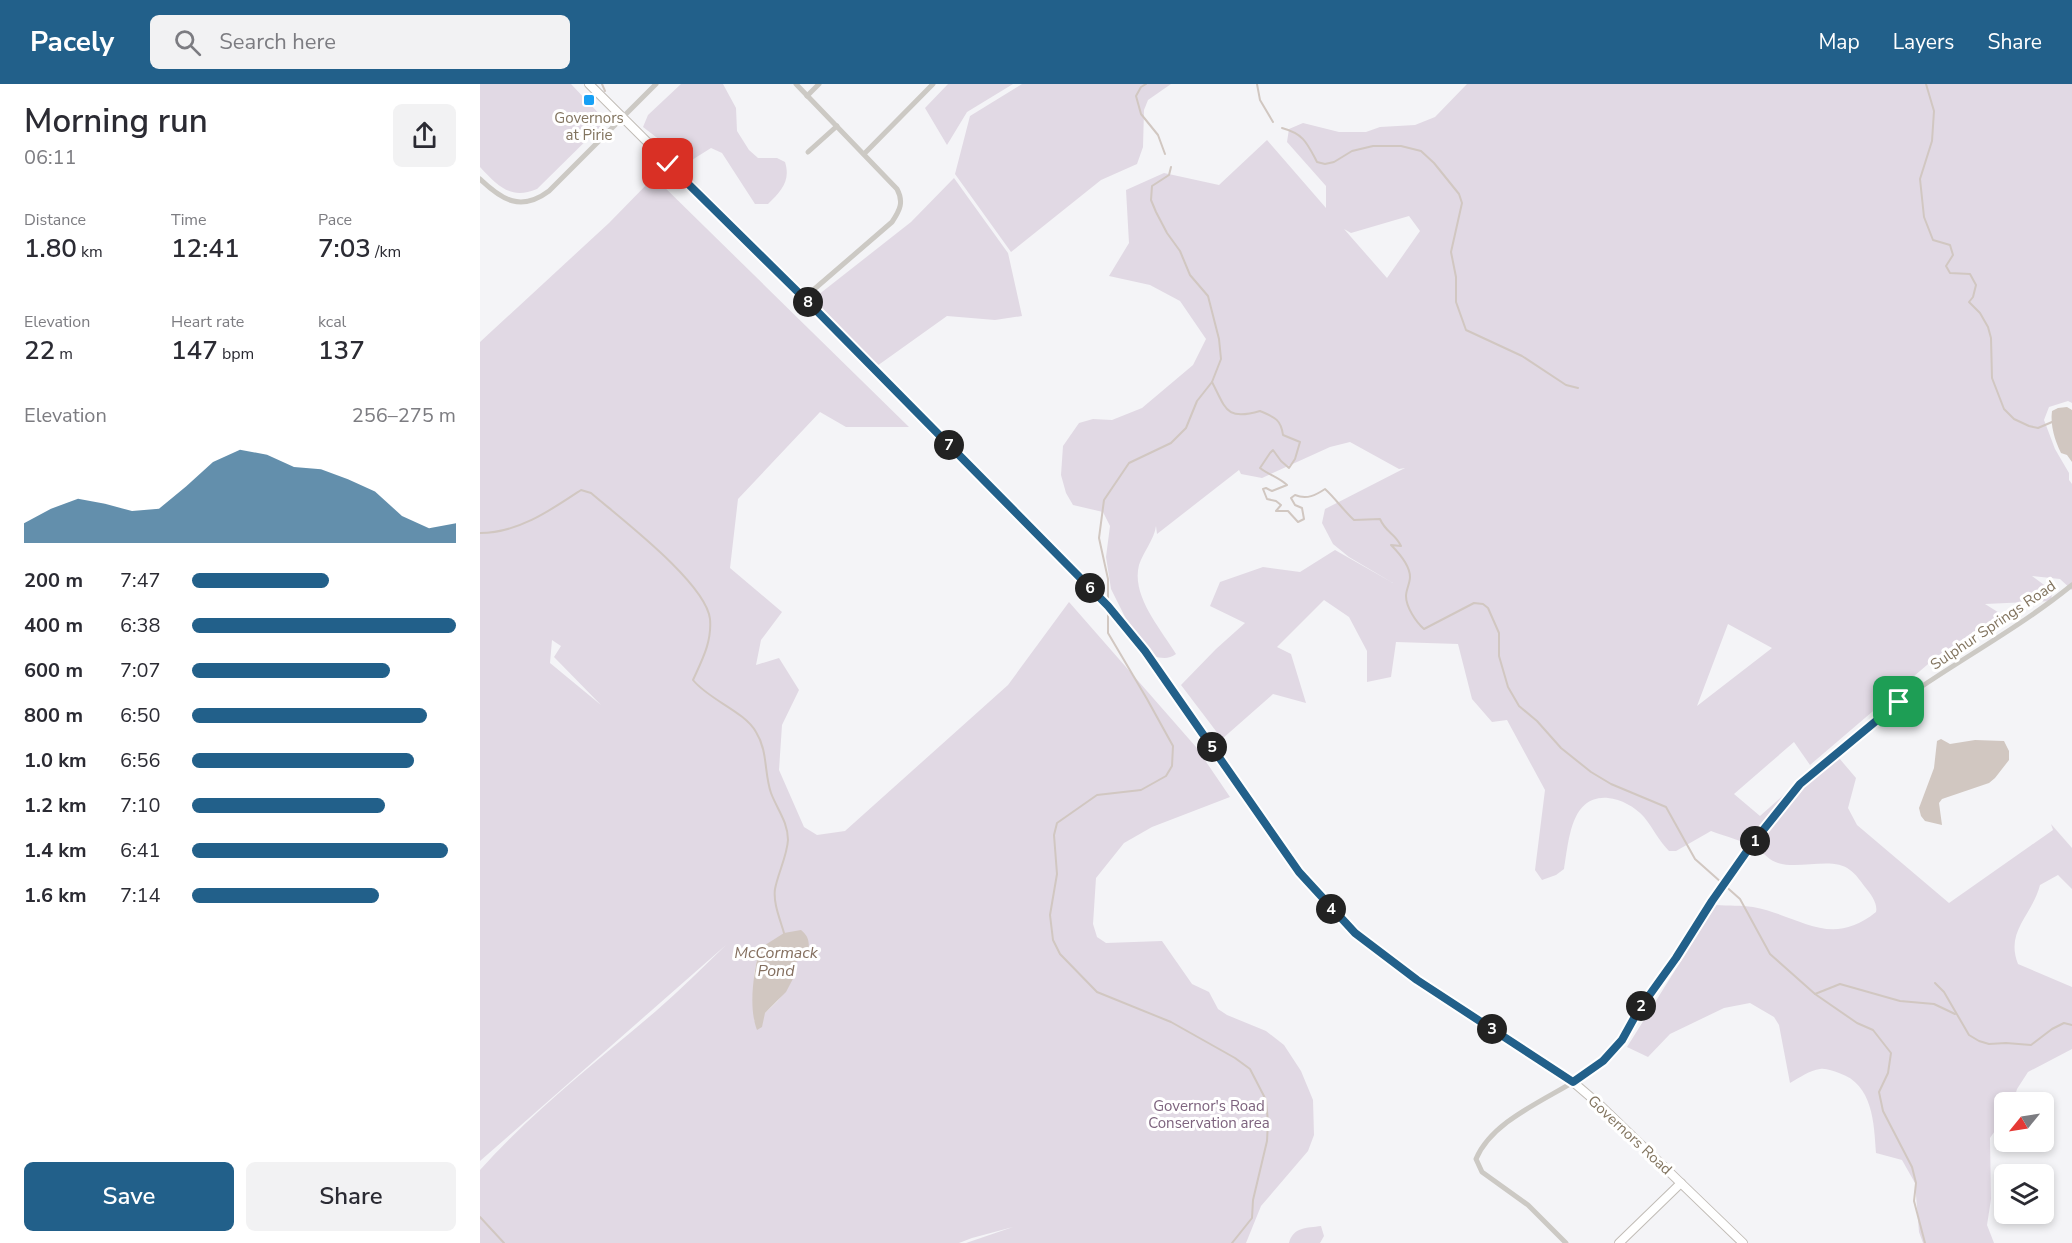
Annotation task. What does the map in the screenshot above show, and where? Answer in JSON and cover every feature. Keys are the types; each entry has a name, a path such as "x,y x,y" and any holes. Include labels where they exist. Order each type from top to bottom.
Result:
{"main road":[{"name":"Governors Road","path":"589,84 1108,606 1163,676 1299,872 1355,933 1417,980 1573,1082 1601,1106 1743,1243"},
{"path":"1619,1243 1681,1183"}],"street":[{"path":"480,179 497,195 512,201 527,202 538,199 549,192 656,84"},
{"path":"796,84 897,189 901,197 901,208 892,222 804,298"},
{"path":"807,96 819,84"},
{"path":"864,154 933,84"},
{"path":"808,152 837,126"},
{"name":"Sulphur Springs Road","path":"1566,1243 1541,1217 1490,1178 1476,1159 1481,1148 1527,1109 1603,1061 1622,1040 1638,1011 1676,958 1712,901 1752,844 1800,784 1899,702 2072,585"}],"green space":[{"path":"480,84 571,84 606,121 537,189 528,192 512,192 499,185 480,167"},
{"path":"681,84 723,84 736,108 737,131 749,150 758,158 777,158 785,162 787,175 784,185 768,204 755,204 722,153 711,148 684,165 669,147 643,127 648,115"},
{"path":"948,84 1013,84 967,112 947,145 925,108"},
{"path":"1022,84 1171,84 1148,100 1144,110 1143,147 1137,164 1101,180 1011,252 955,174 970,116"},
{"path":"1467,84 2072,84 2072,403 2068,401 2049,407 2044,420 2072,484 2072,590 2060,579 2032,576 2051,590 2052,601 1985,604 2001,614 1934,659 1810,765 1794,742 1734,794 1760,816 1812,770 1834,756 1839,758 1856,778 1848,808 1857,825 1949,903 2053,830 2051,824 2072,848 2072,889 2058,875 2040,885 2017,933 2015,952 2018,964 2072,987 2072,1049 2028,1072 2016,1092 1994,1092 1994,1132 1990,1138 1991,1199 1987,1225 1994,1243 1923,1243 1919,1232 1915,1183 1902,1160 1876,1153 1870,1106 1859,1086 1850,1078 1822,1069 1808,1073 1790,1083 1779,1025 1774,1017 1750,1003 1724,1008 1670,1034 1648,1057 1627,1047 1716,905 1753,907 1815,927 1844,928 1859,923 1876,912 1875,902 1870,893 1850,870 1843,866 1826,863 1787,865 1778,863 1748,844 1711,831 1676,851 1669,851 1640,813 1623,802 1608,798 1595,799 1579,812 1570,834 1564,869 1542,880 1535,870 1545,790 1507,720 1492,722 1472,699 1458,644 1396,642 1391,677 1367,682 1367,651 1349,617 1324,600 1277,647 1291,654 1306,703 1273,694 1222,739 1181,685 1245,623 1210,606 1220,582 1263,567 1300,572 1335,550 1393,583 1349,557 1333,544 1322,523 1325,509 1405,468 1399,469 1350,442 1330,447 1262,478 1241,474 1239,470 1157,534 1156,526 1139,565 1139,588 1149,612 1176,654 1168,658 1160,658 1143,653 1111,589 1106,557 1110,526 1103,512 1073,505 1066,493 1061,475 1063,446 1079,423 1093,419 1112,420 1142,408 1193,365 1206,339 1180,301 1150,285 1109,276 1129,243 1126,190 1164,173 1219,185 1267,140 1326,208 1326,186 1287,142 1289,129 1303,123 1339,132 1366,132 1380,127 1415,125 1435,117","holes":["1409,216 1420,231 1387,278 1344,229 1351,233","1728,624 1772,648 1697,706"]},
{"name":"Governor's Road Conservation area","path":"654,177 909,427 846,427 820,412 738,499 730,568 782,612 761,640 756,665 779,658 799,690 782,725 779,770 804,827 817,835 845,831 1008,685 1069,602 1196,747 1230,797 1152,827 1124,843 1096,878 1093,924 1097,937 1106,943 1162,941 1192,984 1209,992 1218,1009 1266,1031 1284,1045 1301,1071 1313,1100 1314,1135 1308,1151 1261,1206 1246,1243 966,1243 1013,1227 959,1243 480,1243 480,1170 521,1127 656,1011 726,945 480,1161 480,342 609,223","holes":["552,640 561,646 554,657 601,705 550,663","759,949 796,962 792,980 782,996 754,1021 754,975"]},
{"path":"954,178 1008,253 1022,316 995,320 947,316 877,366 813,299 911,222"},
{"path":"1321,1226 1324,1236 1320,1243 1289,1243 1297,1231"}],"water":[{"path":"2067,407 2072,410 2072,462 2067,455 2061,453 2052,422 2052,411"},
{"path":"1941,739 1950,744 1975,740 2004,741 2009,751 2009,760 1989,783 1942,799 1939,803 1942,825 1925,821 1919,808 1934,768 1937,741"},
{"name":"McCormack Pond","path":"801,930 808,942 807,956 796,962 796,973 786,992 765,1013 762,1027 757,1030 752,1000 759,949 784,933"}],"waterway":[{"path":"602,84 605,91"},
{"path":"1146,84 1141,87 1136,96 1141,114 1158,135 1165,154"},
{"path":"1257,84 1260,100 1273,122"},
{"path":"1926,84 1934,111 1932,141 1920,179 1924,217 1933,240 1950,245 1953,255 1946,266 1950,273 1970,274 1976,285 1969,302 1980,313 1988,327 1991,338 1992,378 2004,409 2014,419 2029,426 2038,428 2052,422"},
{"path":"1282,128 1300,136 1317,162 1325,164 1334,162 1352,151 1373,146 1401,146 1421,151 1459,194 1462,203 1451,252 1456,277 1456,302 1466,330 1522,356 1566,385 1578,388"},
{"path":"1108,598 1108,579 1099,538 1104,500 1129,463 1171,443 1186,428 1197,401 1212,382 1221,359 1219,339 1208,296 1190,275 1180,251 1167,233 1151,200 1152,186 1169,175 1171,167"},
{"path":"1212,382 1228,410 1240,414 1260,411 1265,413 1279,422 1283,435 1300,442 1295,459 1289,468 1273,450 1260,468 1287,485 1272,491 1263,489 1267,499 1281,505 1276,511 1288,511 1298,522 1304,519 1302,508 1295,505 1291,498 1295,495 1311,496 1325,489 1354,520 1380,519 1401,546 1391,545 1401,555 1408,568 1410,577 1406,600 1412,614 1424,629 1474,603 1483,604 1488,608 1499,633 1499,656 1508,687 1519,706 1537,721 1561,748 1591,772 1611,784 1666,807 1695,859 1740,899 1770,954 1815,994 1857,1023 1873,1030 1891,1053 1888,1073 1879,1092 1883,1111 1912,1167 1916,1183 1914,1201 1925,1243"},
{"path":"480,533 521,525 581,490 591,493 640,534 694,588 705,604 710,627 706,651 693,680 708,694 743,718 756,732 764,754 771,793 786,827 787,846 775,889 777,911 784,933"},
{"path":"1108,613 1108,633 1173,746 1172,766 1166,776 1141,790 1097,795 1057,823 1054,835 1057,874 1050,915 1053,940 1060,954 1097,992 1171,1022 1250,1069 1266,1100 1267,1141 1253,1200 1252,1218 1232,1243"},
{"path":"1935,983 1944,992 1969,1035 1979,1041 1989,1044 2031,1045 2064,1023 2072,1025"},
{"path":"1815,994 1840,984 1900,1001 1934,1004 1955,1014"},
{"path":"480,1217 504,1243"}],"place":[{"name":"Governors at Pirie","path":"589,100"}],"route":[{"path":"668,164 804,298 1108,606 1145,651 1299,872 1355,933 1417,980 1573,1082 1603,1061 1622,1040 1638,1011 1676,958 1712,901 1752,844 1800,784 1899,702"}]}
